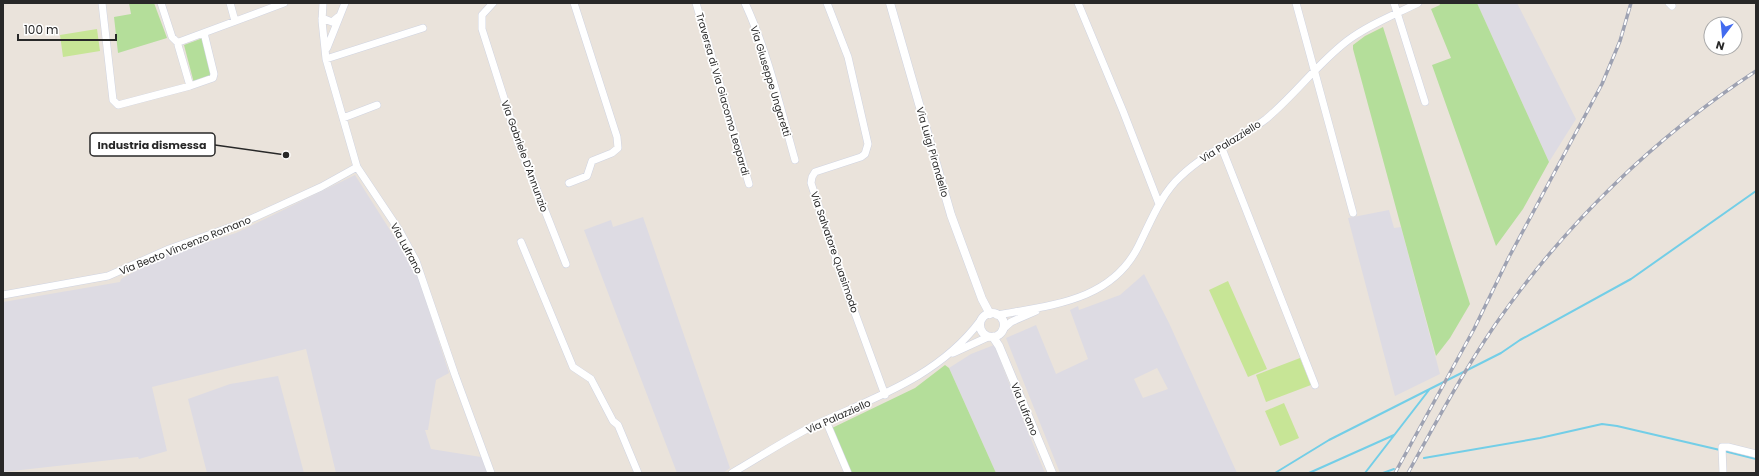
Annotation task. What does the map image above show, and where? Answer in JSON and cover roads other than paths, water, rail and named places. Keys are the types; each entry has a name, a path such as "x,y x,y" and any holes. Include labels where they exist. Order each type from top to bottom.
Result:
{"street":[{"path":"102,3 113,100 115,104 123,105 190,86 214,76 204,34"},
{"path":"161,3 172,37 178,43 190,86"},
{"path":"230,3 235,21"},
{"path":"178,43 284,3"},
{"path":"315,3 322,15 332,22 338,17"},
{"name":"Via Lufrano","path":"323,3 322,15 326,59 357,167 399,230 416,261 457,382 491,473"},
{"name":"Via Gabriele D'Annunzio","path":"493,3 482,15 482,28 518,142 566,264"},
{"path":"569,183 587,176 592,161 612,153 618,148 617,137 574,3"},
{"name":"Traversa di Via Giacomo Leopardi","path":"696,3 750,184"},
{"name":"Via Giuseppe Ungaretti","path":"745,3 758,31 795,160"},
{"name":"Via Salvatore Quasimodo","path":"827,3 848,57 868,144 865,154 861,157 815,172 811,183 885,395"},
{"name":"Via Luigi Pirandello","path":"890,3 951,215 988,317"},
{"path":"1078,3 1123,111 1159,204"},
{"path":"1296,3 1353,213"},
{"path":"1394,3 1425,102"},
{"name":"Via Palazziello","path":"942,359 988,317 1045,306 1088,294 1110,283 1120,274 1136,252 1159,204 1180,176 1200,159 1251,129 1266,118 1314,72 1355,36 1418,3"},
{"name":"Via Lufrano","path":"326,50 342,5"},
{"path":"326,59 423,28"},
{"path":"343,118 377,105"},
{"path":"1221,146 1315,385"},
{"name":"Via Beato Vincenzo Romano","path":"3,295 108,276 169,249 242,223 321,187 357,167"},
{"path":"521,242 573,367 590,379 613,421 618,425 638,473"},
{"name":"Via Palazziello","path":"1002,331 1011,322 1045,306"},
{"path":"988,317 1002,319 1002,331 999,346"},
{"name":"Via Lufrano","path":"988,317 982,332 990,337 999,346 1052,473"},
{"path":"990,337 1002,331"},
{"name":"Via Palazziello","path":"732,473 801,433 885,395 942,359 990,337"},
{"path":"826,421 848,473"},
{"path":"1723,473 1722,450 1728,447 1756,454"}],"waterway":[{"path":"1275,473 1329,440 1501,353 1520,340 1631,279 1756,191"},
{"path":"1365,473 1429,390"},
{"path":"1424,458 1540,438 1602,424 1617,426 1720,450"},
{"path":"1309,473 1394,435"},
{"path":"1724,451 1756,459"},
{"path":"1383,473 1394,469"}],"railway":[{"path":"1395,473 1474,329 1509,257 1602,84 1620,41 1631,3"},
{"path":"1408,473 1483,343 1522,288 1551,252 1581,218 1647,154 1682,124 1756,71"}],"place":[{"name":"Industria dismessa","path":"286,155"}]}
